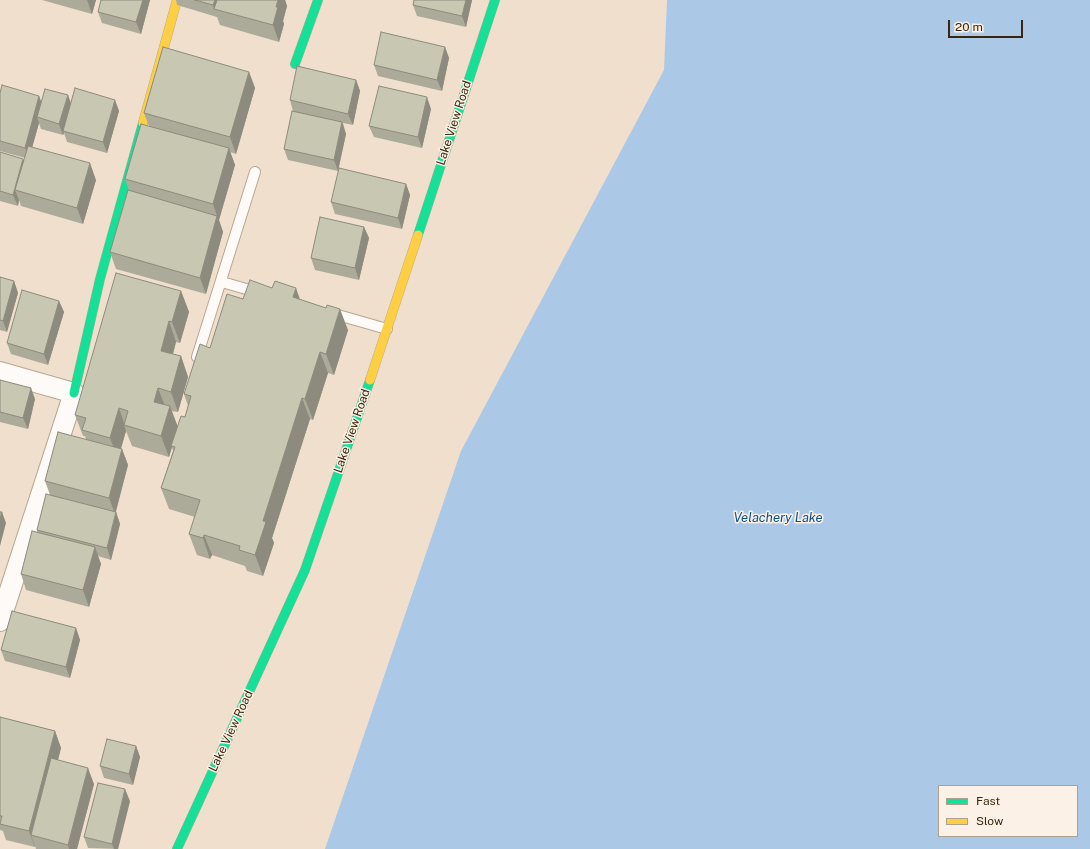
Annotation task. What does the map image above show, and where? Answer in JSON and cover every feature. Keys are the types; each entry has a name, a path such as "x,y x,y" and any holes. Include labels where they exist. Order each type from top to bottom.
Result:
{"street":[{"path":"0,621 74,393 100,279 177,0"},
{"path":"295,64 318,0"},
{"name":"Lake View Road","path":"177,849 305,570 387,329 495,0"},
{"path":"0,372 74,393"}],"lane":[{"path":"194,369 255,172"},
{"path":"222,282 266,294"},
{"path":"318,309 387,329"}],"water":[{"name":"Velachery Lake","path":"667,0 1090,0 1090,849 325,849 461,451 664,70"}],"building":[{"path":"101,0 143,0 136,22 98,12"},
{"path":"195,0 215,0 213,5"},
{"path":"217,0 278,0 276,7 278,7 273,25 214,9"},
{"path":"414,0 466,0 462,16 413,5"},
{"path":"381,32 445,47 437,80 374,65"},
{"path":"163,47 249,72 230,137 144,113"},
{"path":"297,66 356,80 348,114 290,100"},
{"path":"2,85 39,96 25,148 0,141 0,93"},
{"path":"379,86 427,97 418,137 369,126"},
{"path":"75,88 115,100 103,142 63,131"},
{"path":"45,89 68,95 59,124 37,117"},
{"path":"292,111 342,122 334,160 284,149"},
{"path":"141,124 229,148 213,204 125,179"},
{"path":"28,146 90,163 77,208 15,190"},
{"path":"0,152 23,159 13,195 0,191"},
{"path":"339,168 406,184 398,218 331,202"},
{"path":"128,190 217,216 200,278 110,252"},
{"path":"320,217 364,227 355,268 311,258"},
{"path":"116,273 181,291 172,322 169,321 161,351 181,356 171,392 158,388 154,402 170,406 161,436 124,425 128,411 119,408 110,438 82,430 86,418 75,415"},
{"path":"0,277 14,281 3,321 0,320"},
{"path":"250,280 272,288 275,281 296,288 293,297 326,308 327,305 340,309 326,354 320,352 305,399 302,398 263,521 266,522 255,555 239,550 240,546 204,535 203,538 189,534 200,500 161,488 175,447 171,446 181,416 185,417 191,396 184,394 200,344 210,348 227,294 243,299"},
{"path":"22,290 59,301 44,354 7,343"},
{"path":"0,380 31,388 23,418 0,412"},
{"path":"58,432 122,449 109,498 45,481"},
{"path":"46,494 116,512 107,548 37,530"},
{"path":"32,531 95,547 83,590 21,574"},
{"path":"12,611 76,628 66,667 1,650"},
{"path":"0,717 55,731 29,831 0,824 2,816 0,816"},
{"path":"107,739 136,746 129,774 100,766"},
{"path":"51,758 88,768 68,845 31,835"},
{"path":"98,783 125,789 112,844 84,837"}],"traffic: fast":[{"path":"295,64 318,0"},
{"path":"418,235 495,0"},
{"path":"74,393 100,279 143,123"},
{"path":"177,849 305,570 370,380"}],"traffic: slow":[{"path":"143,123 177,0"},
{"path":"370,380 418,235"}]}
